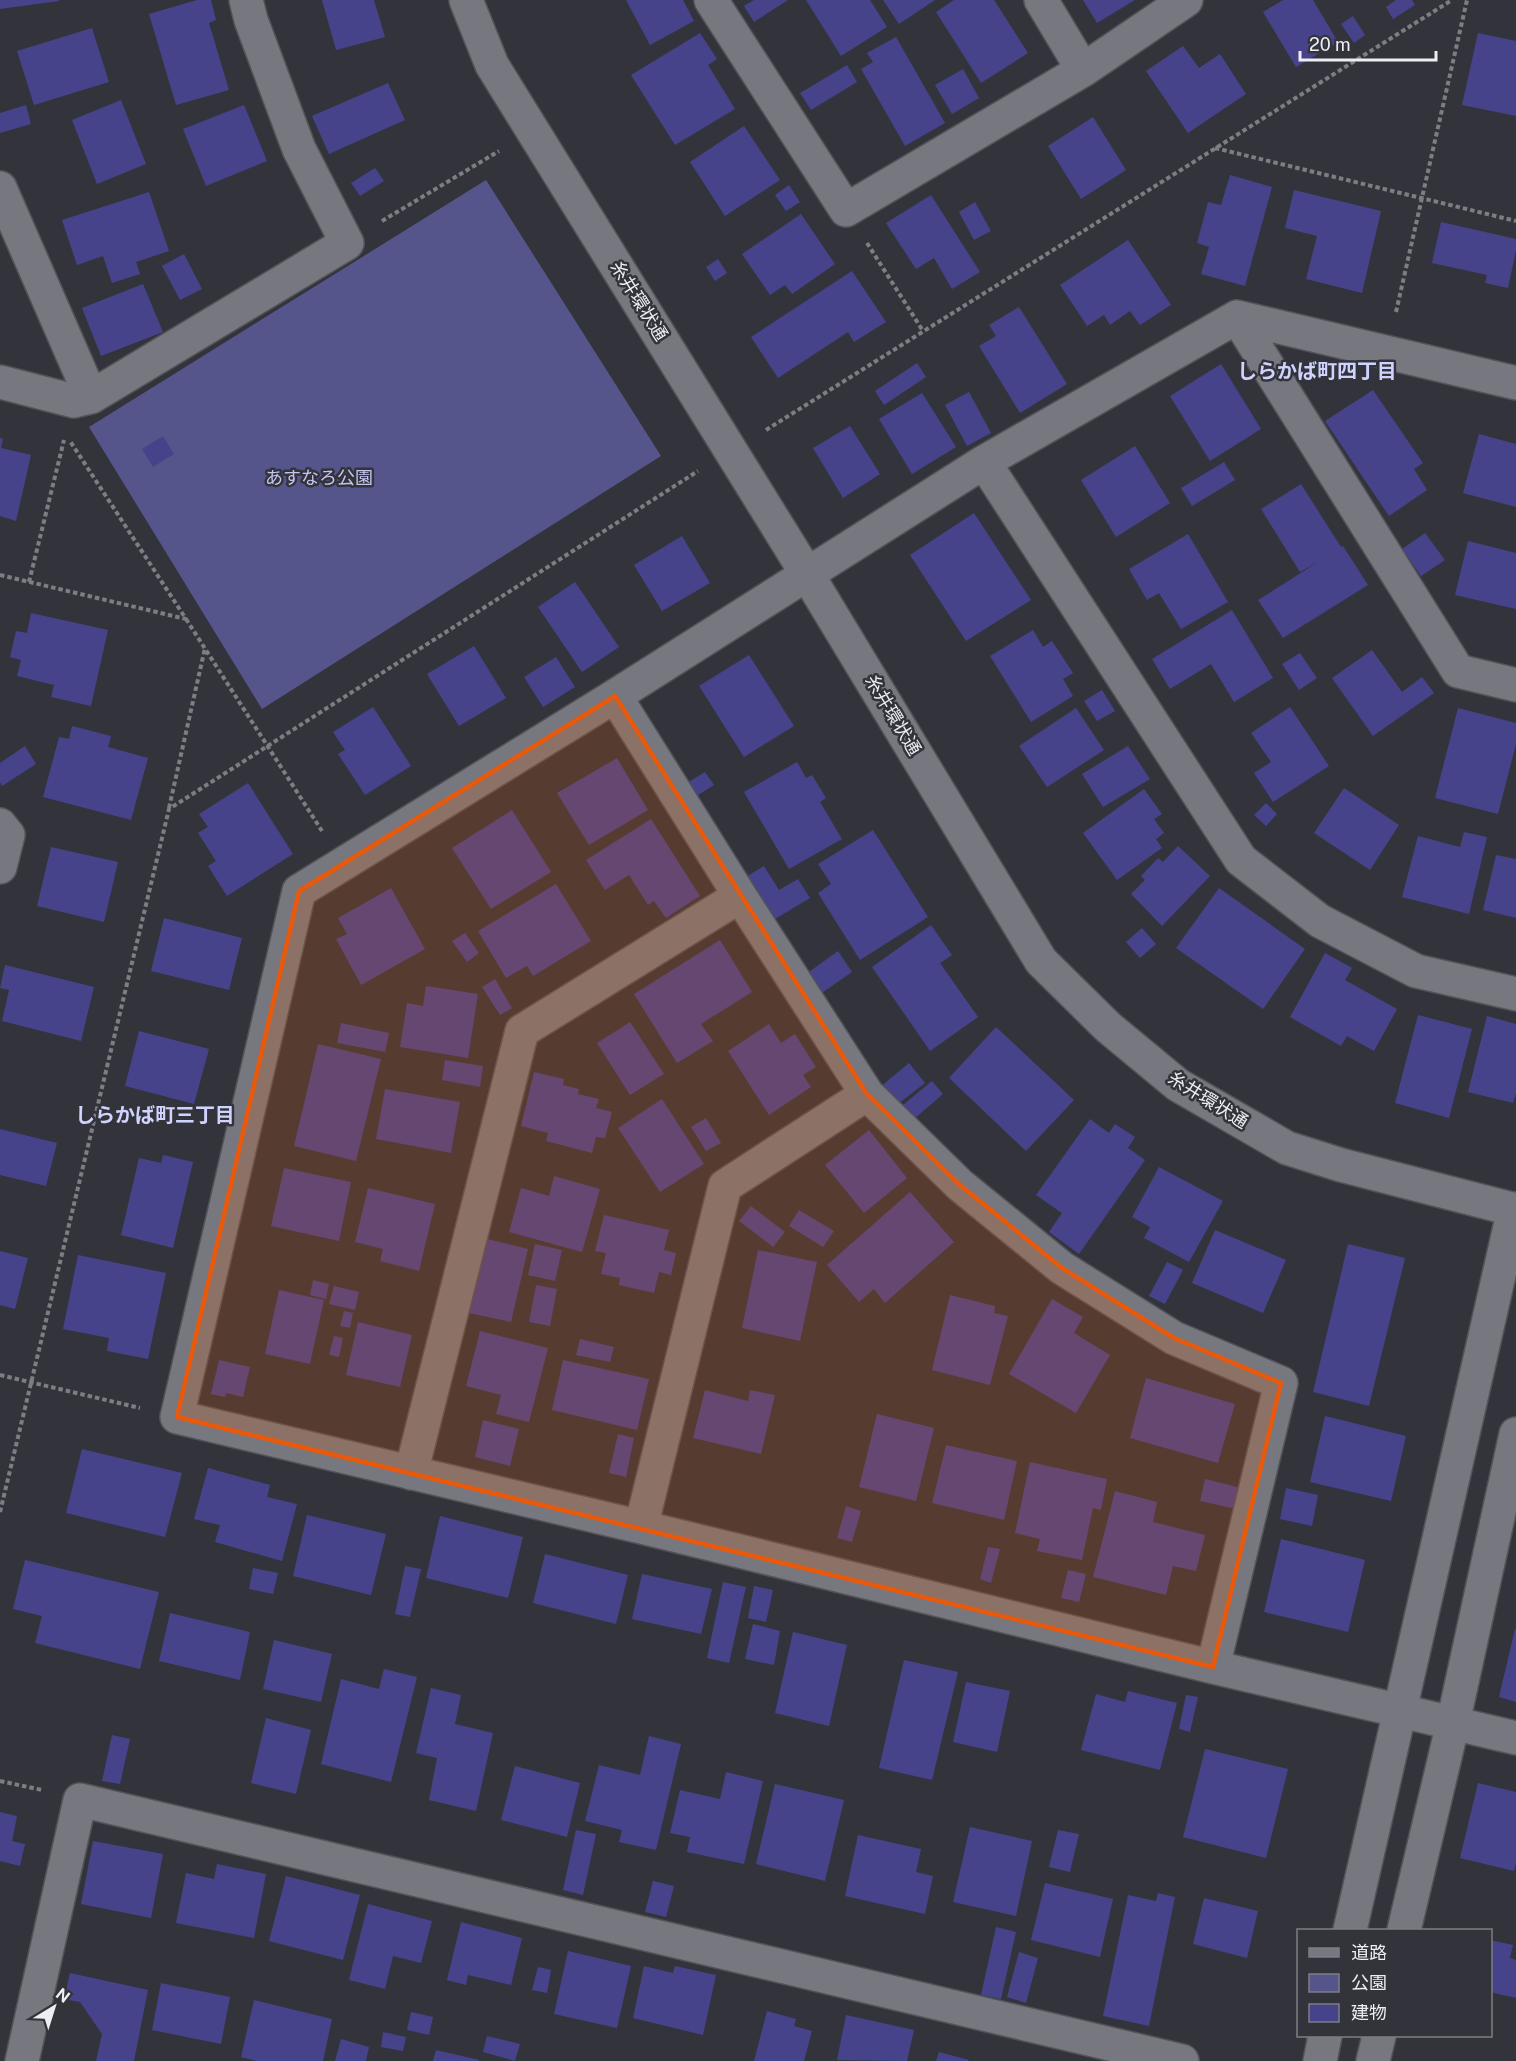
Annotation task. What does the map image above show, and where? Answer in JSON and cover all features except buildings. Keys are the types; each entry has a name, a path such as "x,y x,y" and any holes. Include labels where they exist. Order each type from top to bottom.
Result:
{"street":[{"path":"0,382 74,401 91,397 347,243 299,149 251,20 246,0"},
{"name":"糸井環状通","path":"466,0 492,65 807,574 1041,961 1108,1027 1178,1085 1287,1148 1341,1165 1515,1209"},
{"path":"711,0 846,210 1083,70 1186,0"},
{"path":"1041,0 1083,70"},
{"path":"0,188 91,397"},
{"path":"1237,317 1458,670 1516,685"},
{"path":"1516,383 1237,317 984,462 615,696 299,891 177,1417 1516,1738"},
{"path":"984,462 1241,860 1320,921 1416,971 1516,994"},
{"path":"615,696 867,1094 960,1185 1062,1268 1173,1338 1281,1383 1213,1667"},
{"path":"0,825 8,835 0,867"},
{"path":"411,1473 522,1031 740,896"},
{"path":"640,1527 725,1186 867,1094"},
{"path":"1350,1929 1515,1209"},
{"path":"1404,1929 1453,1723 1516,1434"},
{"path":"22,2061 80,1800 1125,2055 1182,2061"},
{"path":"1320,2061 1325,2037"},
{"path":"1373,2061 1379,2037"}],"path":[{"path":"169,809 731,450 793,414 1452,0"},
{"path":"1386,352 1467,0"},
{"path":"347,243 533,130"},
{"path":"1215,148 1516,221"},
{"path":"846,210 923,331"},
{"path":"29,582 66,434 343,863"},
{"path":"0,575 186,619"},
{"path":"0,1512 169,809 205,648"},
{"path":"0,1375 177,1417"}],"highlighted area":[{"path":"615,696 867,1094 960,1185 1062,1268 1174,1338 1281,1383 1213,1667 177,1417 299,891"}],"green space":[{"name":"あすなろ公園","path":"486,180 661,456 262,709 89,427"}],"district":[{"name":"しらかば町四丁目","path":"1317,371"},
{"name":"しらかば町三丁目","path":"155,1115"}]}
